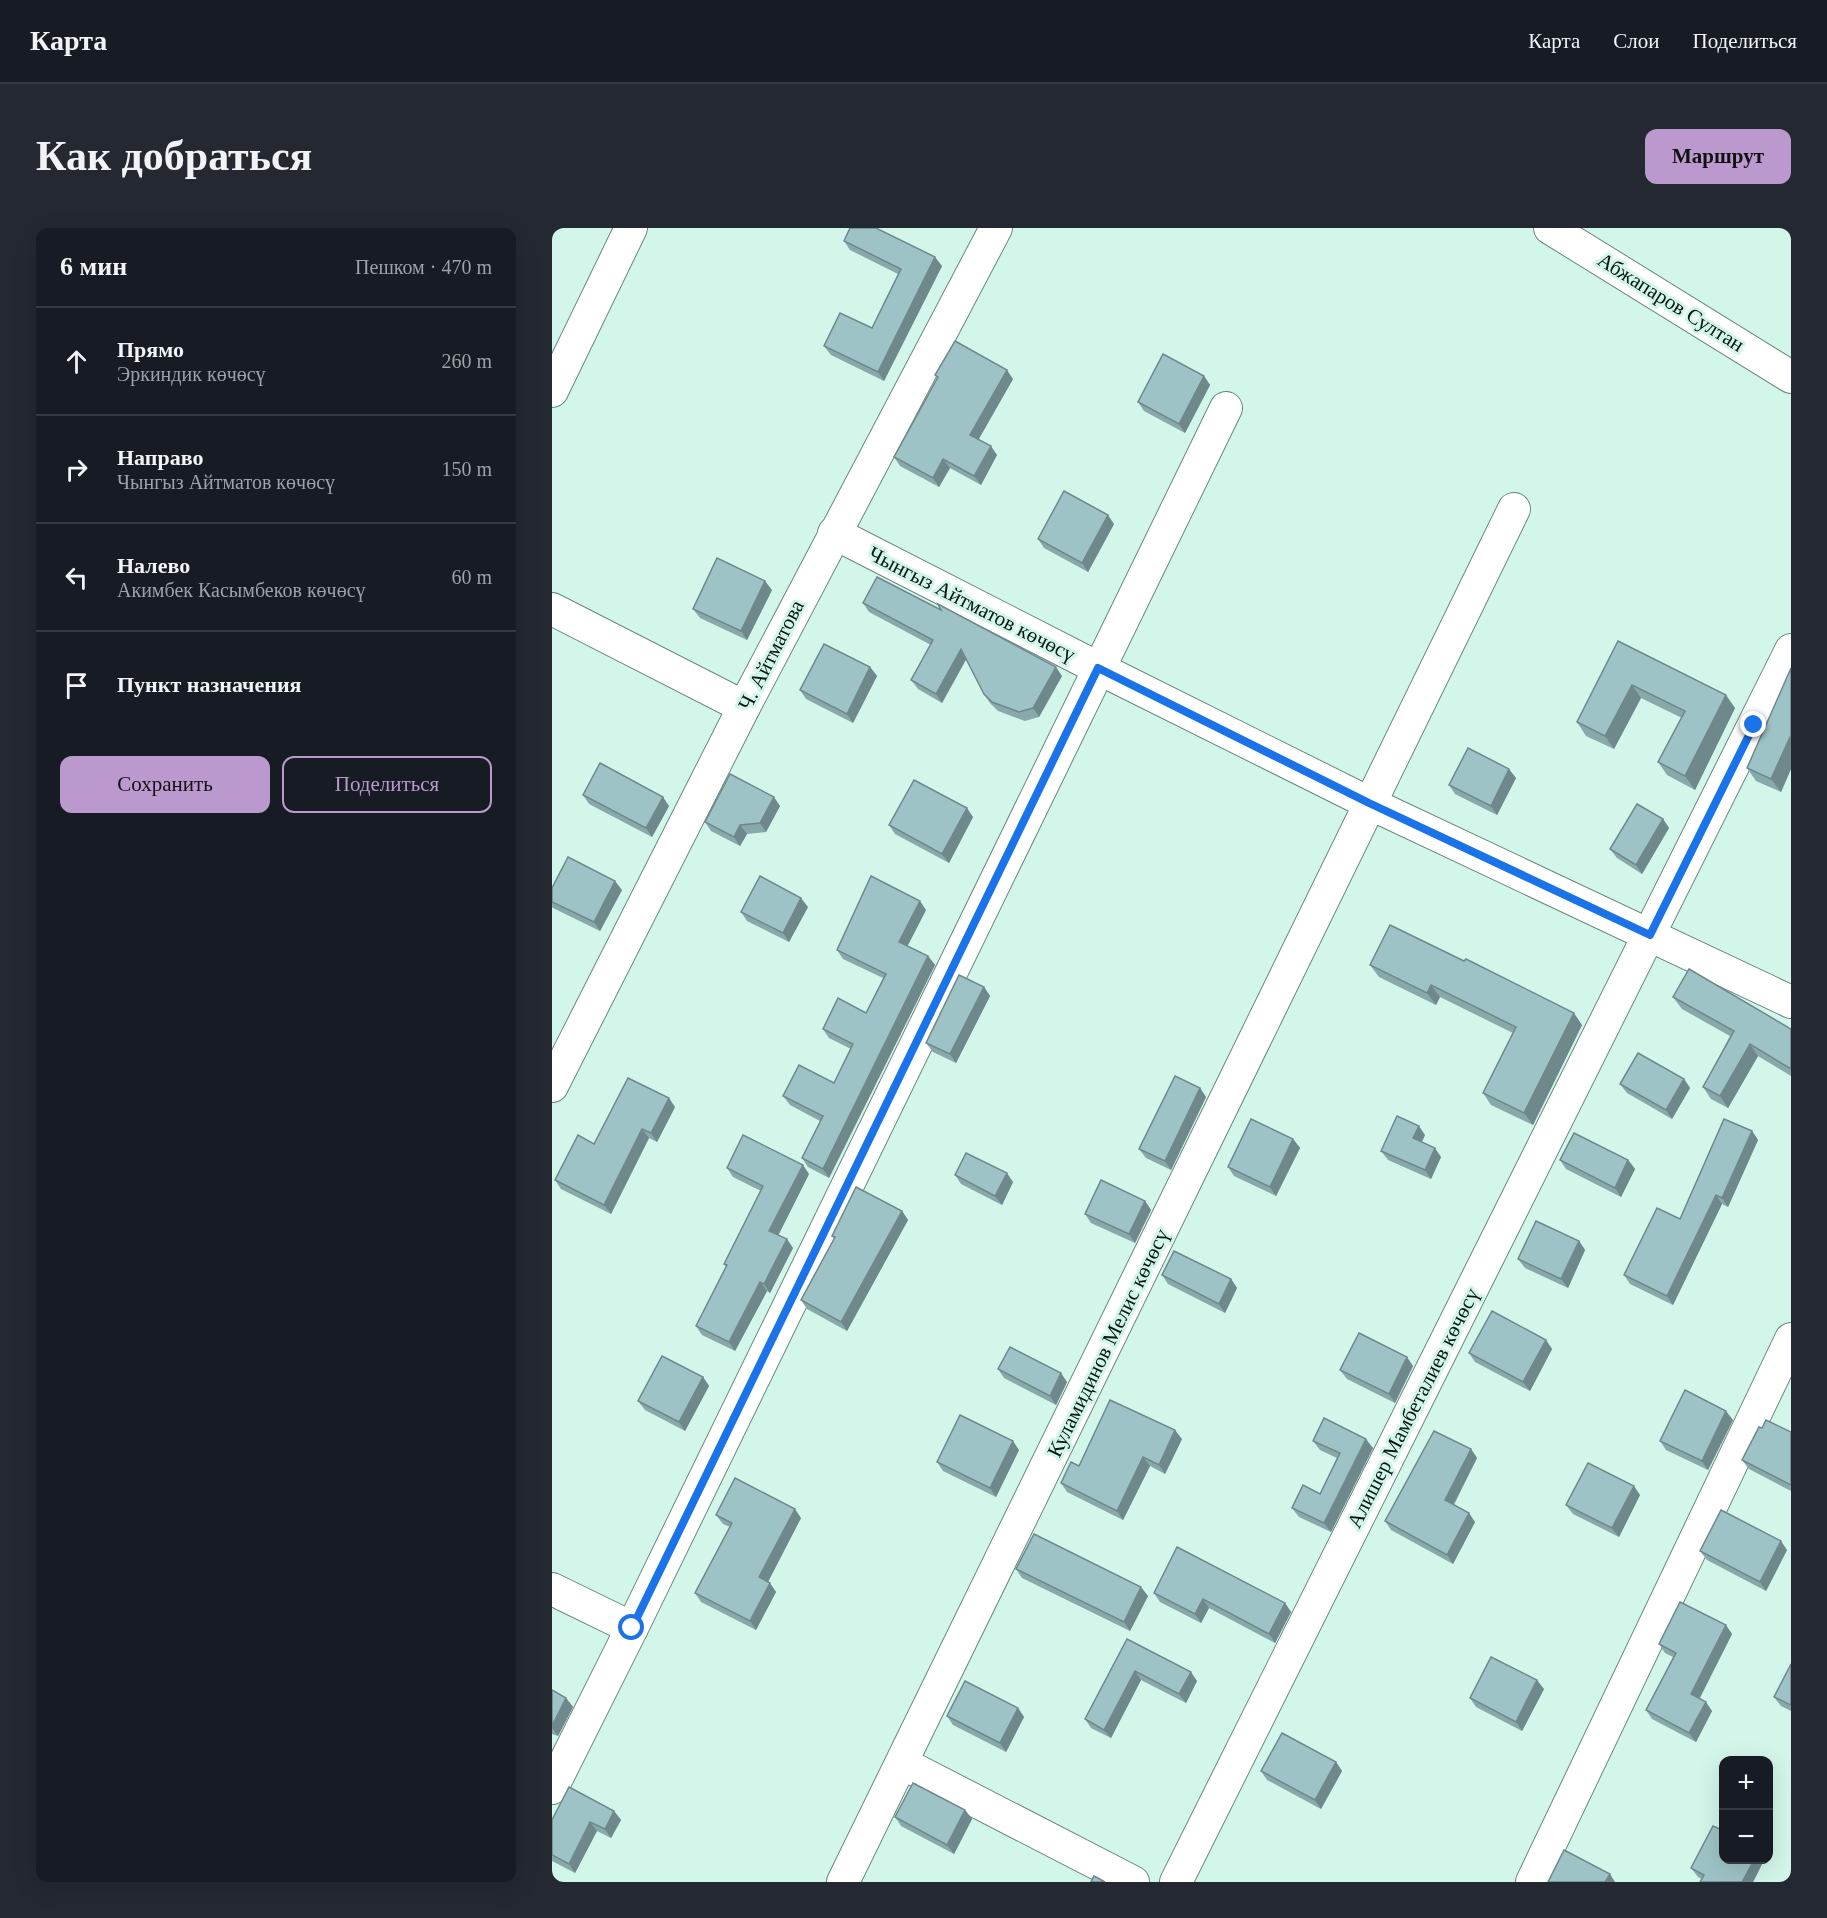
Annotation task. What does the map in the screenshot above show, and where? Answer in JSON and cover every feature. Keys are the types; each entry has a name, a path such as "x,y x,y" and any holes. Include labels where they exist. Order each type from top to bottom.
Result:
{"street":[{"path":"552,391 631,228"},
{"name":"Ч. Айтматова","path":"552,1086 834,533 996,228"},
{"name":"Абжапаров Султан","path":"1550,228 1791,377"},
{"path":"552,1788 1226,408"},
{"name":"Куламидинов Мелис көчөсү","path":"843,1882 1514,509"},
{"name":"Чынгыз Айтматов көчөсү","path":"834,533 1369,803 1791,1002"},
{"path":"552,609 744,707"},
{"name":"Алишер Мамбеталиев көчөсү","path":"1176,1882 1791,650"},
{"path":"1532,1882 1791,1339"},
{"path":"552,1589 632,1628"},
{"path":"902,1763 1133,1882"}],"building":[{"path":"850,228 876,228 935,257 878,372 824,346 840,313 872,328 901,269 844,241"},
{"path":"955,341 1007,370 970,435 991,446 974,476 943,459 933,478 894,457 938,377 935,375"},
{"path":"1163,354 1204,376 1179,424 1138,402"},
{"path":"1064,491 1108,515 1082,563 1038,539"},
{"path":"717,558 765,581 741,631 693,609"},
{"path":"877,577 941,610 938,604 1056,667 1033,708 1019,712 992,702 984,694 961,649 936,694 911,680 933,640 863,603"},
{"path":"1618,641 1726,695 1685,776 1658,762 1685,711 1632,685 1605,736 1577,722"},
{"path":"824,644 870,667 847,714 800,690"},
{"path":"1791,668 1791,735 1771,779 1747,768"},
{"path":"1468,748 1509,769 1491,806 1449,785"},
{"path":"600,763 663,797 646,828 583,795"},
{"path":"730,774 774,797 760,823 740,825 734,837 705,822"},
{"path":"914,780 967,808 942,854 889,825"},
{"path":"1637,804 1663,819 1636,865 1610,849"},
{"path":"568,857 615,881 594,922 552,902 552,888"},
{"path":"760,876 801,898 783,933 741,912"},
{"path":"871,876 920,901 899,942 928,956 823,1169 802,1158 823,1116 783,1096 799,1065 834,1083 853,1044 823,1029 838,998 866,1013 886,974 837,950"},
{"path":"1390,925 1464,961 1466,959 1574,1013 1524,1113 1483,1093 1516,1027 1431,985 1427,993 1370,965"},
{"path":"1689,969 1791,1029 1791,1069 1750,1044 1720,1096 1703,1087 1734,1031 1673,997"},
{"path":"959,975 984,987 950,1054 926,1043"},
{"path":"1638,1053 1684,1079 1666,1110 1620,1084"},
{"path":"1175,1076 1200,1088 1165,1161 1139,1149"},
{"path":"628,1078 669,1098 651,1133 642,1129 604,1205 555,1180 578,1135 594,1144"},
{"path":"1397,1116 1419,1126 1413,1138 1435,1148 1425,1170 1381,1151"},
{"path":"1251,1119 1293,1139 1270,1187 1228,1167"},
{"path":"1724,1119 1752,1131 1722,1198 1716,1195 1667,1296 1624,1275 1657,1208 1680,1219"},
{"path":"1574,1133 1628,1160 1615,1188 1560,1160"},
{"path":"743,1135 803,1165 769,1231 787,1239 764,1284 760,1282 729,1342 696,1326 763,1186 727,1168"},
{"path":"966,1153 1007,1173 995,1196 955,1175"},
{"path":"1101,1180 1145,1201 1129,1234 1085,1214"},
{"path":"856,1187 902,1211 841,1322 801,1300 835,1237 832,1236"},
{"path":"1536,1221 1579,1241 1561,1279 1518,1259"},
{"path":"1174,1251 1231,1279 1219,1304 1162,1275"},
{"path":"1492,1311 1546,1340 1523,1382 1469,1353"},
{"path":"1359,1333 1407,1357 1389,1394 1340,1370"},
{"path":"1010,1347 1061,1373 1050,1396 998,1369"},
{"path":"662,1356 703,1377 679,1422 638,1401"},
{"path":"1685,1390 1726,1411 1702,1461 1660,1441"},
{"path":"1110,1400 1175,1430 1159,1465 1143,1457 1117,1511 1061,1483 1071,1462 1079,1466"},
{"path":"960,1415 1013,1441 990,1488 937,1462"},
{"path":"1324,1418 1366,1439 1324,1523 1292,1508 1303,1485 1320,1494 1340,1453 1313,1441"},
{"path":"1766,1420 1791,1432 1791,1485 1742,1460 1759,1427 1762,1428"},
{"path":"1434,1431 1471,1449 1445,1500 1469,1513 1447,1555 1385,1521"},
{"path":"1588,1463 1634,1486 1612,1528 1566,1505"},
{"path":"735,1478 795,1509 759,1577 770,1583 750,1621 695,1593 732,1523 716,1515"},
{"path":"1721,1510 1781,1541 1760,1582 1700,1551"},
{"path":"1034,1534 1141,1587 1124,1622 1016,1569"},
{"path":"1177,1547 1285,1603 1269,1634 1203,1599 1195,1614 1154,1593"},
{"path":"1680,1602 1726,1625 1691,1694 1706,1702 1689,1733 1646,1710 1676,1653 1659,1644"},
{"path":"1127,1639 1191,1672 1179,1694 1135,1671 1104,1730 1085,1719"},
{"path":"1491,1657 1537,1680 1516,1722 1470,1698"},
{"path":"1791,1664 1791,1705 1774,1697"},
{"path":"965,1681 1018,1708 1000,1743 947,1716"},
{"path":"552,1690 566,1698 552,1726"},
{"path":"1282,1733 1336,1762 1315,1800 1261,1771"},
{"path":"913,1783 965,1810 947,1845 895,1817"},
{"path":"569,1787 614,1811 605,1829 590,1822 569,1864 552,1855 552,1820"},
{"path":"1713,1826 1719,1829 1719,1864 1752,1864 1742,1882 1700,1882 1704,1875 1691,1868"},
{"path":"1564,1850 1610,1874 1605,1882 1548,1882"},
{"path":"1094,1876 1105,1882 1091,1882"}],"route":[{"path":"632,1628 1098,668 1369,803 1650,935 1754,725"}]}
